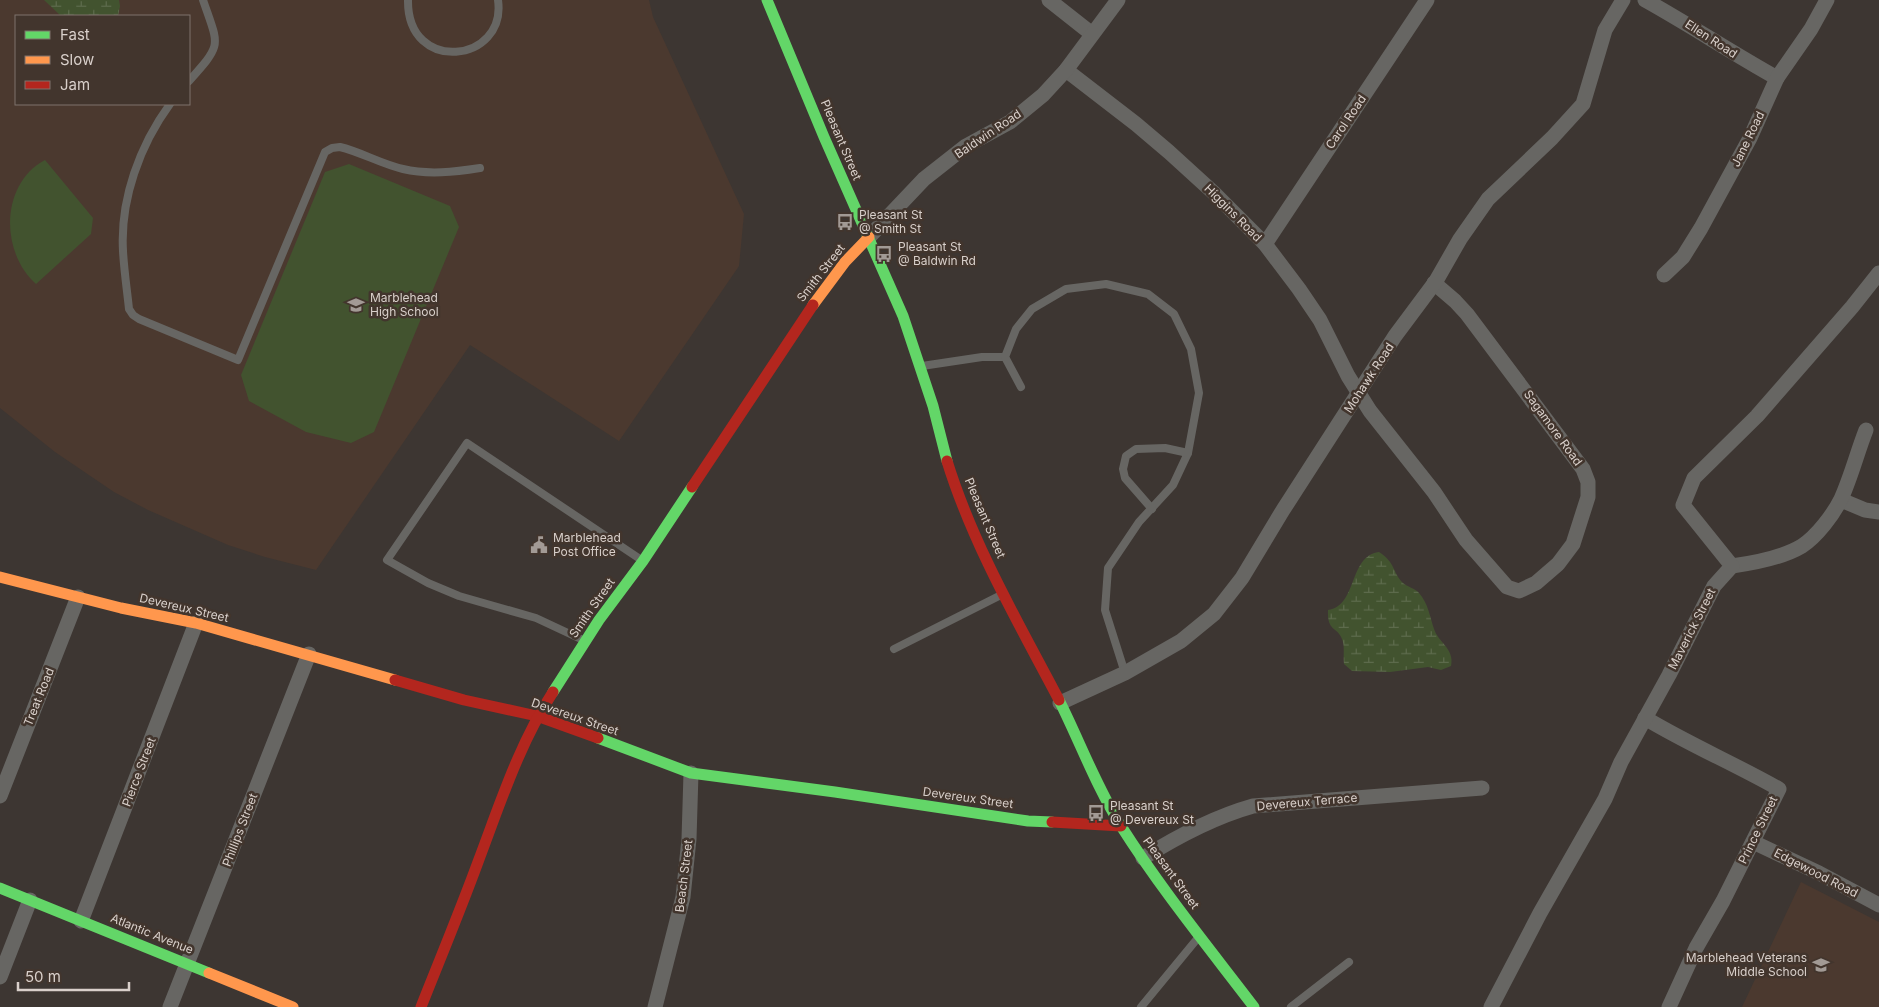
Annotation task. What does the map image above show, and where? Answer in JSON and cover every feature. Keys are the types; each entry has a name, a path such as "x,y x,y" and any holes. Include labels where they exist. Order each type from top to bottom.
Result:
{"street":[{"name":"Pleasant Street","path":"767,0 903,316 933,406 948,463 972,528 1003,594 1060,704 1093,775 1121,826 1251,1006"},
{"path":"1049,0 1092,34"},
{"name":"Baldwin Road","path":"868,237 924,179 966,146 1010,122 1043,95 1066,70 1118,0"},
{"name":"Carol Road","path":"1264,244 1428,0"},
{"name":"Mohawk Road","path":"1060,704 1125,673 1181,641 1214,614 1242,578 1282,510 1395,336 1434,283 1488,199 1552,138 1583,104 1605,30 1623,0"},
{"name":"Ellen Road","path":"1645,0 1777,78"},
{"name":"Jane Road","path":"1664,275 1683,257 1701,228 1750,138 1777,78 1811,29 1826,0"},
{"name":"Higgins Road","path":"1066,70 1130,119 1169,152 1264,244 1320,320 1348,376 1359,393"},
{"name":"Smith Street","path":"421,1007 508,782 537,716 599,620 643,561 806,314 845,262 868,237"},
{"path":"1866,430 1840,500 1827,520 1801,546 1779,555 1732,566 1683,505 1694,478 1757,416 1852,307 1879,273"},
{"name":"Sagamore Road","path":"1359,393 1370,411 1434,492 1466,540 1507,587 1519,591 1536,583 1558,564 1573,544 1586,504 1588,482 1583,469 1467,314 1434,283"},
{"path":"1840,500 1864,510 1879,512"},
{"name":"Maverick Street","path":"1491,1007 1540,913 1604,799 1621,762 1714,586 1732,566"},
{"name":"Devereux Street","path":"0,577 121,608 196,623 464,700 537,716 691,773 1028,821 1121,826"},
{"name":"Treat Road","path":"0,796 78,597"},
{"name":"Pierce Street","path":"81,921 196,623"},
{"name":"Phillips Street","path":"170,1007 309,654"},
{"name":"Prince Street","path":"1645,718 1779,789 1696,948 1669,1007"},
{"name":"Beach Street","path":"655,1007 683,897 689,839 691,773"},
{"name":"Devereux Terrace","path":"1143,858 1176,838 1231,812 1253,806 1482,788"},
{"name":"Edgewood Road","path":"1753,842 1819,873 1879,905"},
{"name":"Atlantic Avenue","path":"0,888 293,1007"},
{"path":"0,977 30,900"}],"lane":[{"path":"190,80 212,55 215,48 216,38 203,0"},
{"path":"408,0 408,14 413,28 421,40 435,49 450,52 463,52 477,46 487,38 494,27 499,9 498,0"},
{"path":"169,105 146,144 135,171 128,198 124,223 123,250 129,308 139,320 238,360 325,152 332,148 340,147 389,165 414,171 439,172 480,168"},
{"path":"1021,387 1005,357 1016,329 1032,309 1066,289 1106,284 1148,294 1174,314 1190,349 1199,393 1188,453 1173,485 1139,522 1108,568 1105,610 1125,673"},
{"path":"920,366 982,357 1005,357"},
{"path":"585,641 536,618 459,596 387,560 467,443 643,561"},
{"path":"1152,509 1124,478 1122,469 1126,456 1136,450 1165,448 1188,453"},
{"path":"894,649 1003,594"},
{"path":"1141,1007 1200,936"},
{"path":"1291,1007 1349,962"}],"shaded area":[{"name":"Marblehead High School","path":"0,0 649,0 653,17 744,214 739,266 619,441 470,345 316,570 228,545 148,510 114,492 55,452 0,408"},
{"name":"Marblehead Veterans Middle School","path":"1801,882 1879,922 1879,1007 1742,1007"}],"green space":[{"path":"44,0 119,0 118,15 60,15"},
{"path":"45,160 93,218 91,234 36,284 24,270 16,254 11,237 10,219 13,201 20,185 30,171"},
{"path":"349,164 450,206 459,227 374,432 351,443 306,432 249,401 241,375 325,172"},
{"path":"1379,552 1388,560 1403,583 1417,591 1422,597 1436,634 1451,655 1451,666 1441,670 1428,667 1390,672 1352,671 1344,664 1343,642 1340,635 1329,622 1328,610 1338,607 1344,600 1362,562 1369,555"}],"traffic: fast":[{"path":"767,0 824,137 903,316 933,406 947,461"},
{"path":"553,692 599,620 643,561 692,487"},
{"path":"1059,700 1096,780 1121,826 1169,895 1254,1007"},
{"path":"598,738 691,773 1028,821 1052,822"},
{"path":"0,888 209,973"}],"traffic: slow":[{"path":"813,305 845,262 869,237"},
{"path":"0,577 121,608 196,623 395,680"},
{"path":"209,973 293,1007"}],"traffic: jam":[{"path":"692,487 813,305"},
{"path":"947,461 970,523 997,583 1059,700"},
{"path":"395,680 464,700 537,716 598,738"},
{"path":"421,1007 520,753 553,692"},
{"path":"1052,822 1121,826"}],"place":[{"name":"Pleasant St @ Smith St","path":"845,222"},
{"name":"Pleasant St @ Baldwin Rd","path":"884,254"},
{"name":"Marblehead High School","path":"356,305"},
{"name":"Marblehead Post Office","path":"539,545"},
{"name":"Pleasant St @ Devereux St","path":"1096,813"},
{"name":"Marblehead Veterans Middle School","path":"1821,965"}]}
